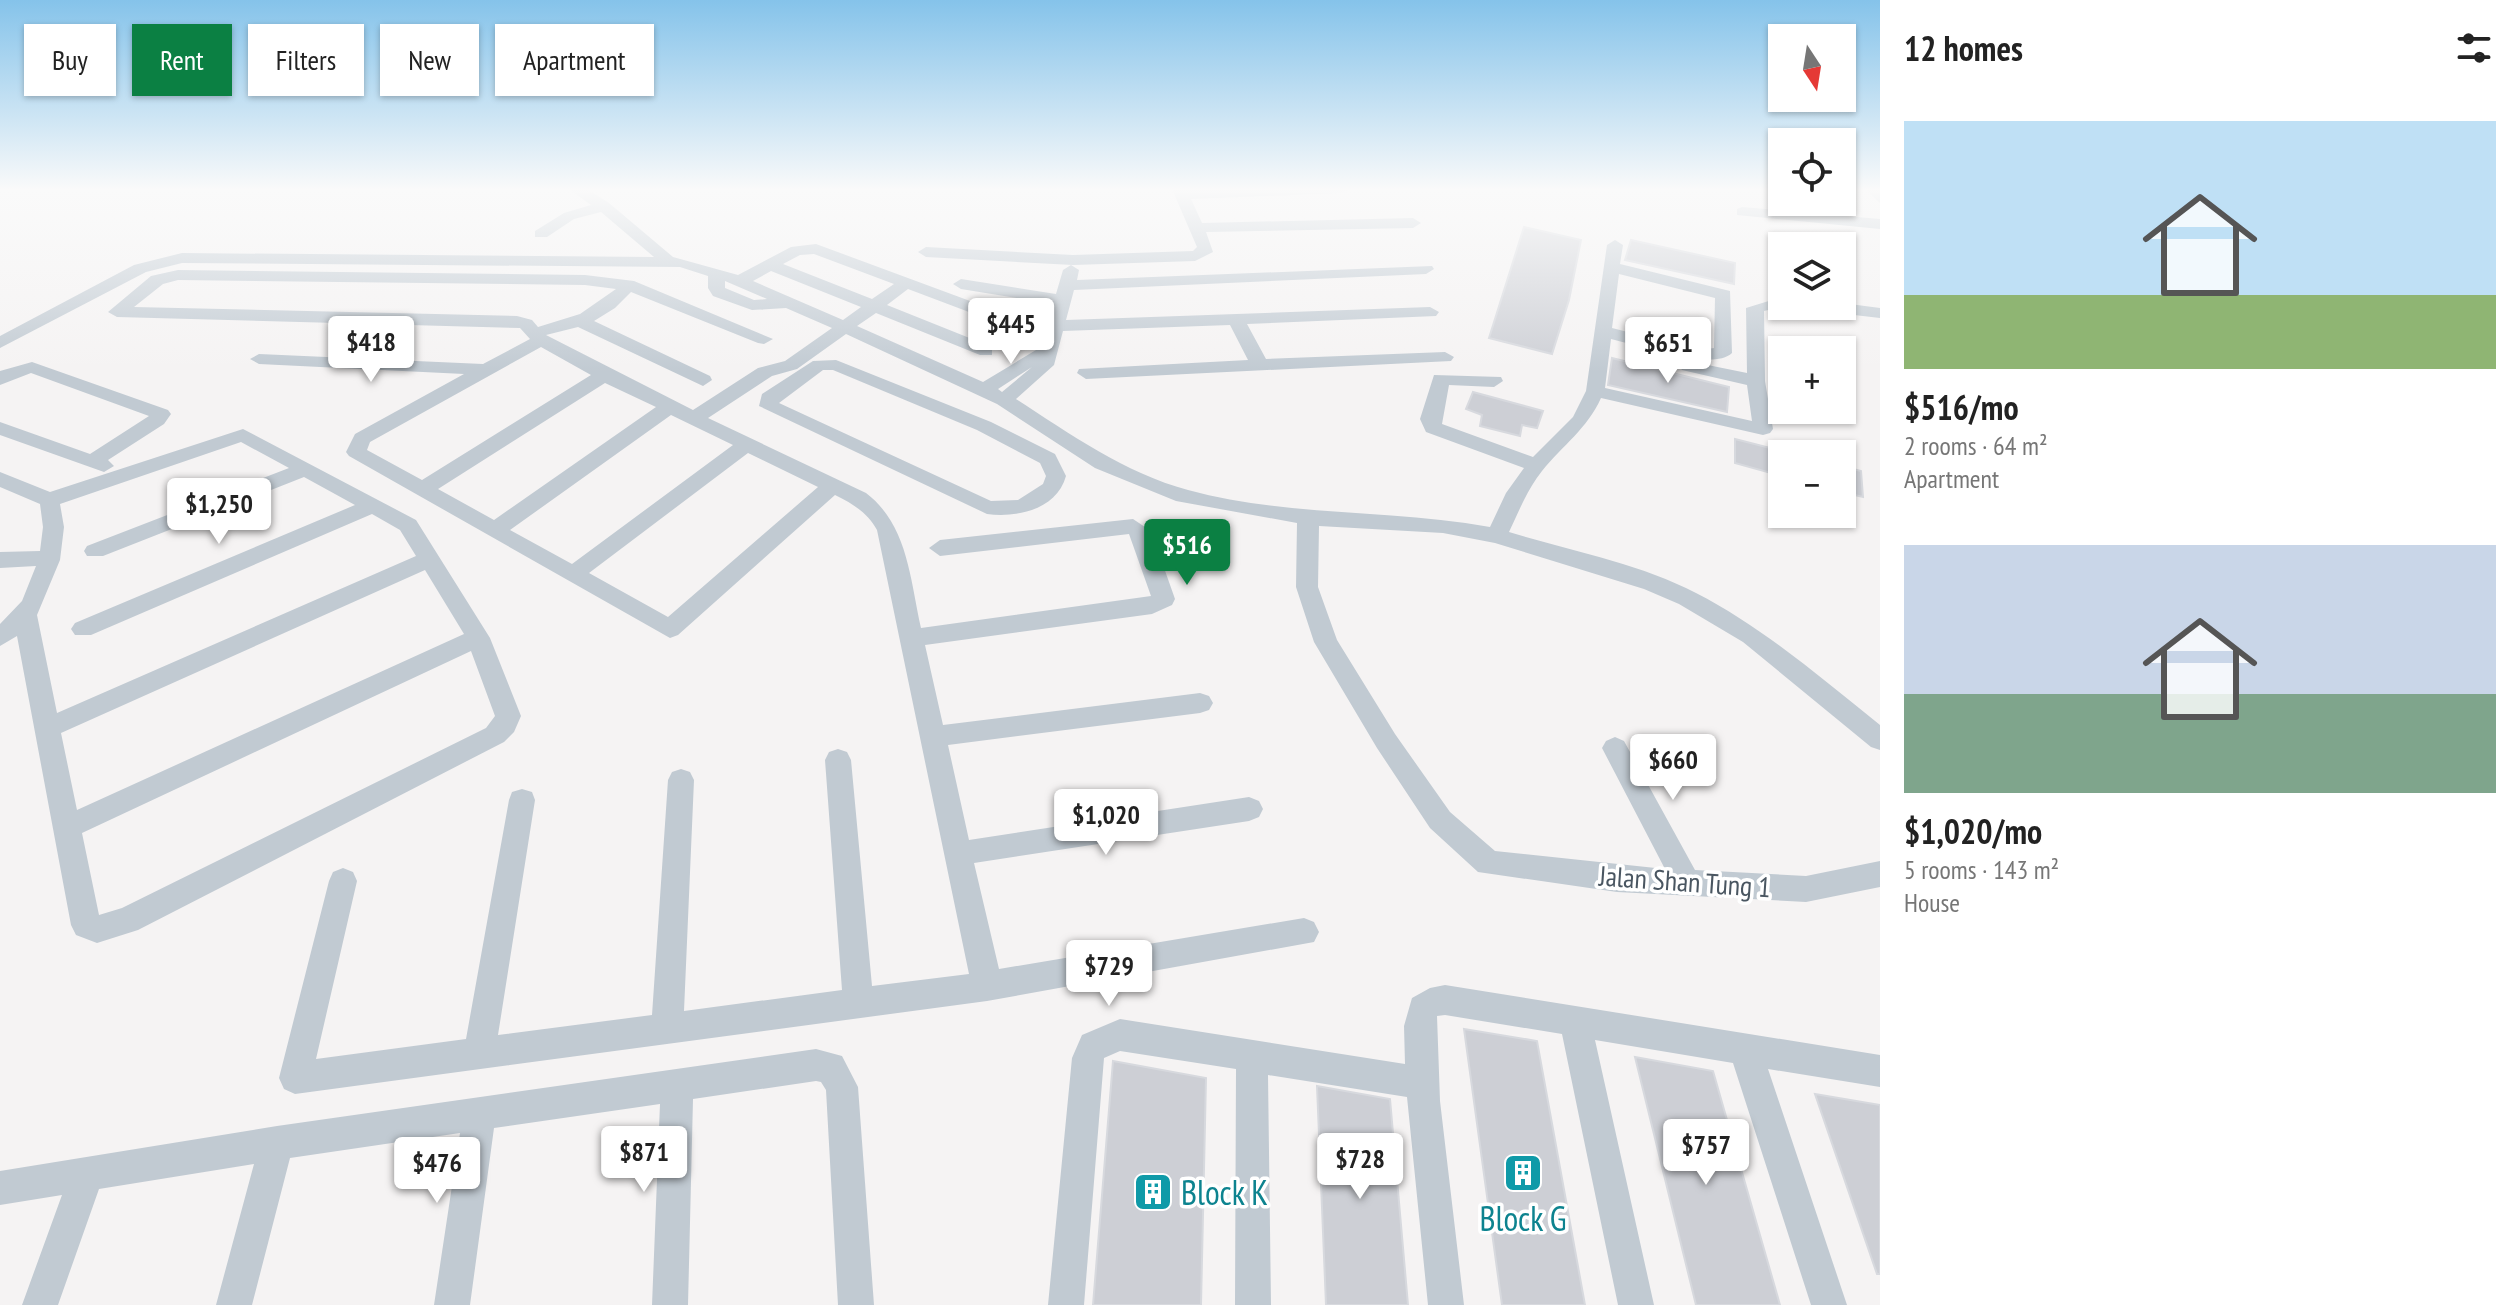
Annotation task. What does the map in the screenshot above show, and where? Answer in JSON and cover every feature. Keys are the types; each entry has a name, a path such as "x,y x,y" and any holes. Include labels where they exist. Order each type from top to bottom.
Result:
{"street":[{"path":"655,250 668,261"},
{"path":"740,281 799,250"},
{"path":"819,250 1052,337 1237,321 1430,312"},
{"path":"926,252 1073,260 1195,256 1205,250"},
{"path":"1497,536 1516,493 1536,465 1581,420 1595,391 1614,250"},
{"path":"3,339 140,268 182,258 668,261 717,272 844,323 984,390 1102,463 1147,484 1233,507 1308,518 1405,522 1497,536 1652,583 1700,605 1751,636 1880,740"},
{"path":"984,426 1010,404 1045,365 1073,260"},
{"path":"769,264 986,351"},
{"path":"1601,339 1699,355 1723,353 1722,294 1611,267"},
{"path":"961,284 1065,292 1426,269"},
{"path":"717,272 716,288 741,301 752,305 790,302"},
{"path":"764,339 628,285 585,280 178,275 157,280 117,312 504,320 526,324 538,336 604,375 859,498 877,512 888,530 987,986"},
{"path":"696,417 765,372 791,365 844,323 908,282"},
{"path":"628,285 611,305 580,321 538,336 487,370 362,438 355,447 356,452 670,629 832,486"},
{"path":"1595,391 1763,429 1756,381 1755,308 1768,305"},
{"path":"1856,310 1880,313"},
{"path":"580,321 703,380"},
{"path":"1237,321 1260,365"},
{"path":"954,375 1020,325"},
{"path":"984,390 1052,337"},
{"path":"1601,339 1756,381"},
{"path":"1086,373 1445,357"},
{"path":"259,359 487,370"},
{"path":"836,365 984,426 1048,459 1054,467 1053,487 1042,498 1011,509 987,507 773,410 767,403 810,368 836,365"},
{"path":"0,379 12,371 32,367 161,414 157,420 91,462"},
{"path":"423,489 604,375"},
{"path":"1494,381 1441,379 1430,419 1433,428 1536,465"},
{"path":"495,530 670,406"},
{"path":"0,428 129,473"},
{"path":"0,479 49,500 243,435 408,525 478,638 508,716 505,725 495,735 128,920 97,929 86,925 25,615"},
{"path":"572,575 747,444"},
{"path":"95,551 306,469"},
{"path":"0,637 25,615 48,558 55,514 49,500"},
{"path":"83,629 374,505"},
{"name":"Jalan Shan Tung 1","path":"1308,518 1307,587 1326,642 1386,741 1440,820 1488,863 1617,879 1806,889 1880,874"},
{"path":"911,638 1152,606 1164,599 1140,531 1133,526 1117,525 940,548"},
{"path":"0,560 48,558"},
{"path":"48,728 430,559"},
{"path":"68,827 478,638"},
{"path":"932,737 1200,703"},
{"path":"1615,748 1686,881"},
{"path":"838,760 858,1004"},
{"path":"667,1029 681,780"},
{"path":"479,1054 522,800"},
{"path":"956,854 1249,809"},
{"path":"343,881 295,1078 987,986 1304,932"},
{"path":"1446,1305 1422,1083 1420,1017 1424,1006 1445,1000 1880,1071"},
{"path":"1575,1021 1636,1305"},
{"path":"1066,1305 1088,1058 1093,1046 1120,1035 1422,1083"},
{"path":"1745,1049 1829,1305"},
{"path":"1252,1054 1253,1305"},
{"path":"0,1188 277,1143 677,1084 816,1065 831,1067 838,1075 856,1305"},
{"path":"670,1305 677,1084"},
{"path":"452,1305 479,1114"},
{"path":"234,1305 277,1143"},
{"path":"40,1305 87,1173"}],"building":[{"path":"1517,250 1579,250 1569,300 1552,354 1489,338"},
{"path":"1628,250 1676,250 1735,263 1734,284 1625,260"},
{"path":"1612,358 1729,387 1727,412 1608,385"},
{"path":"1473,392 1543,411 1537,428 1522,425 1520,436 1480,426 1482,415 1466,409"},
{"path":"1735,439 1768,447 1768,472 1735,463"},
{"path":"1856,470 1861,471 1863,497 1856,495"},
{"name":"Block G","path":"1464,1029 1537,1041 1585,1305 1502,1305"},
{"path":"1635,1057 1713,1071 1780,1305 1696,1305"},
{"name":"Block K","path":"1113,1061 1206,1078 1201,1305 1093,1305"},
{"path":"1317,1086 1390,1099 1408,1305 1326,1305"},
{"path":"1815,1094 1880,1105 1880,1274 1877,1274"}],"place":[{"name":"Block G","path":"1523,1173"},
{"name":"Block K","path":"1153,1192"}]}
